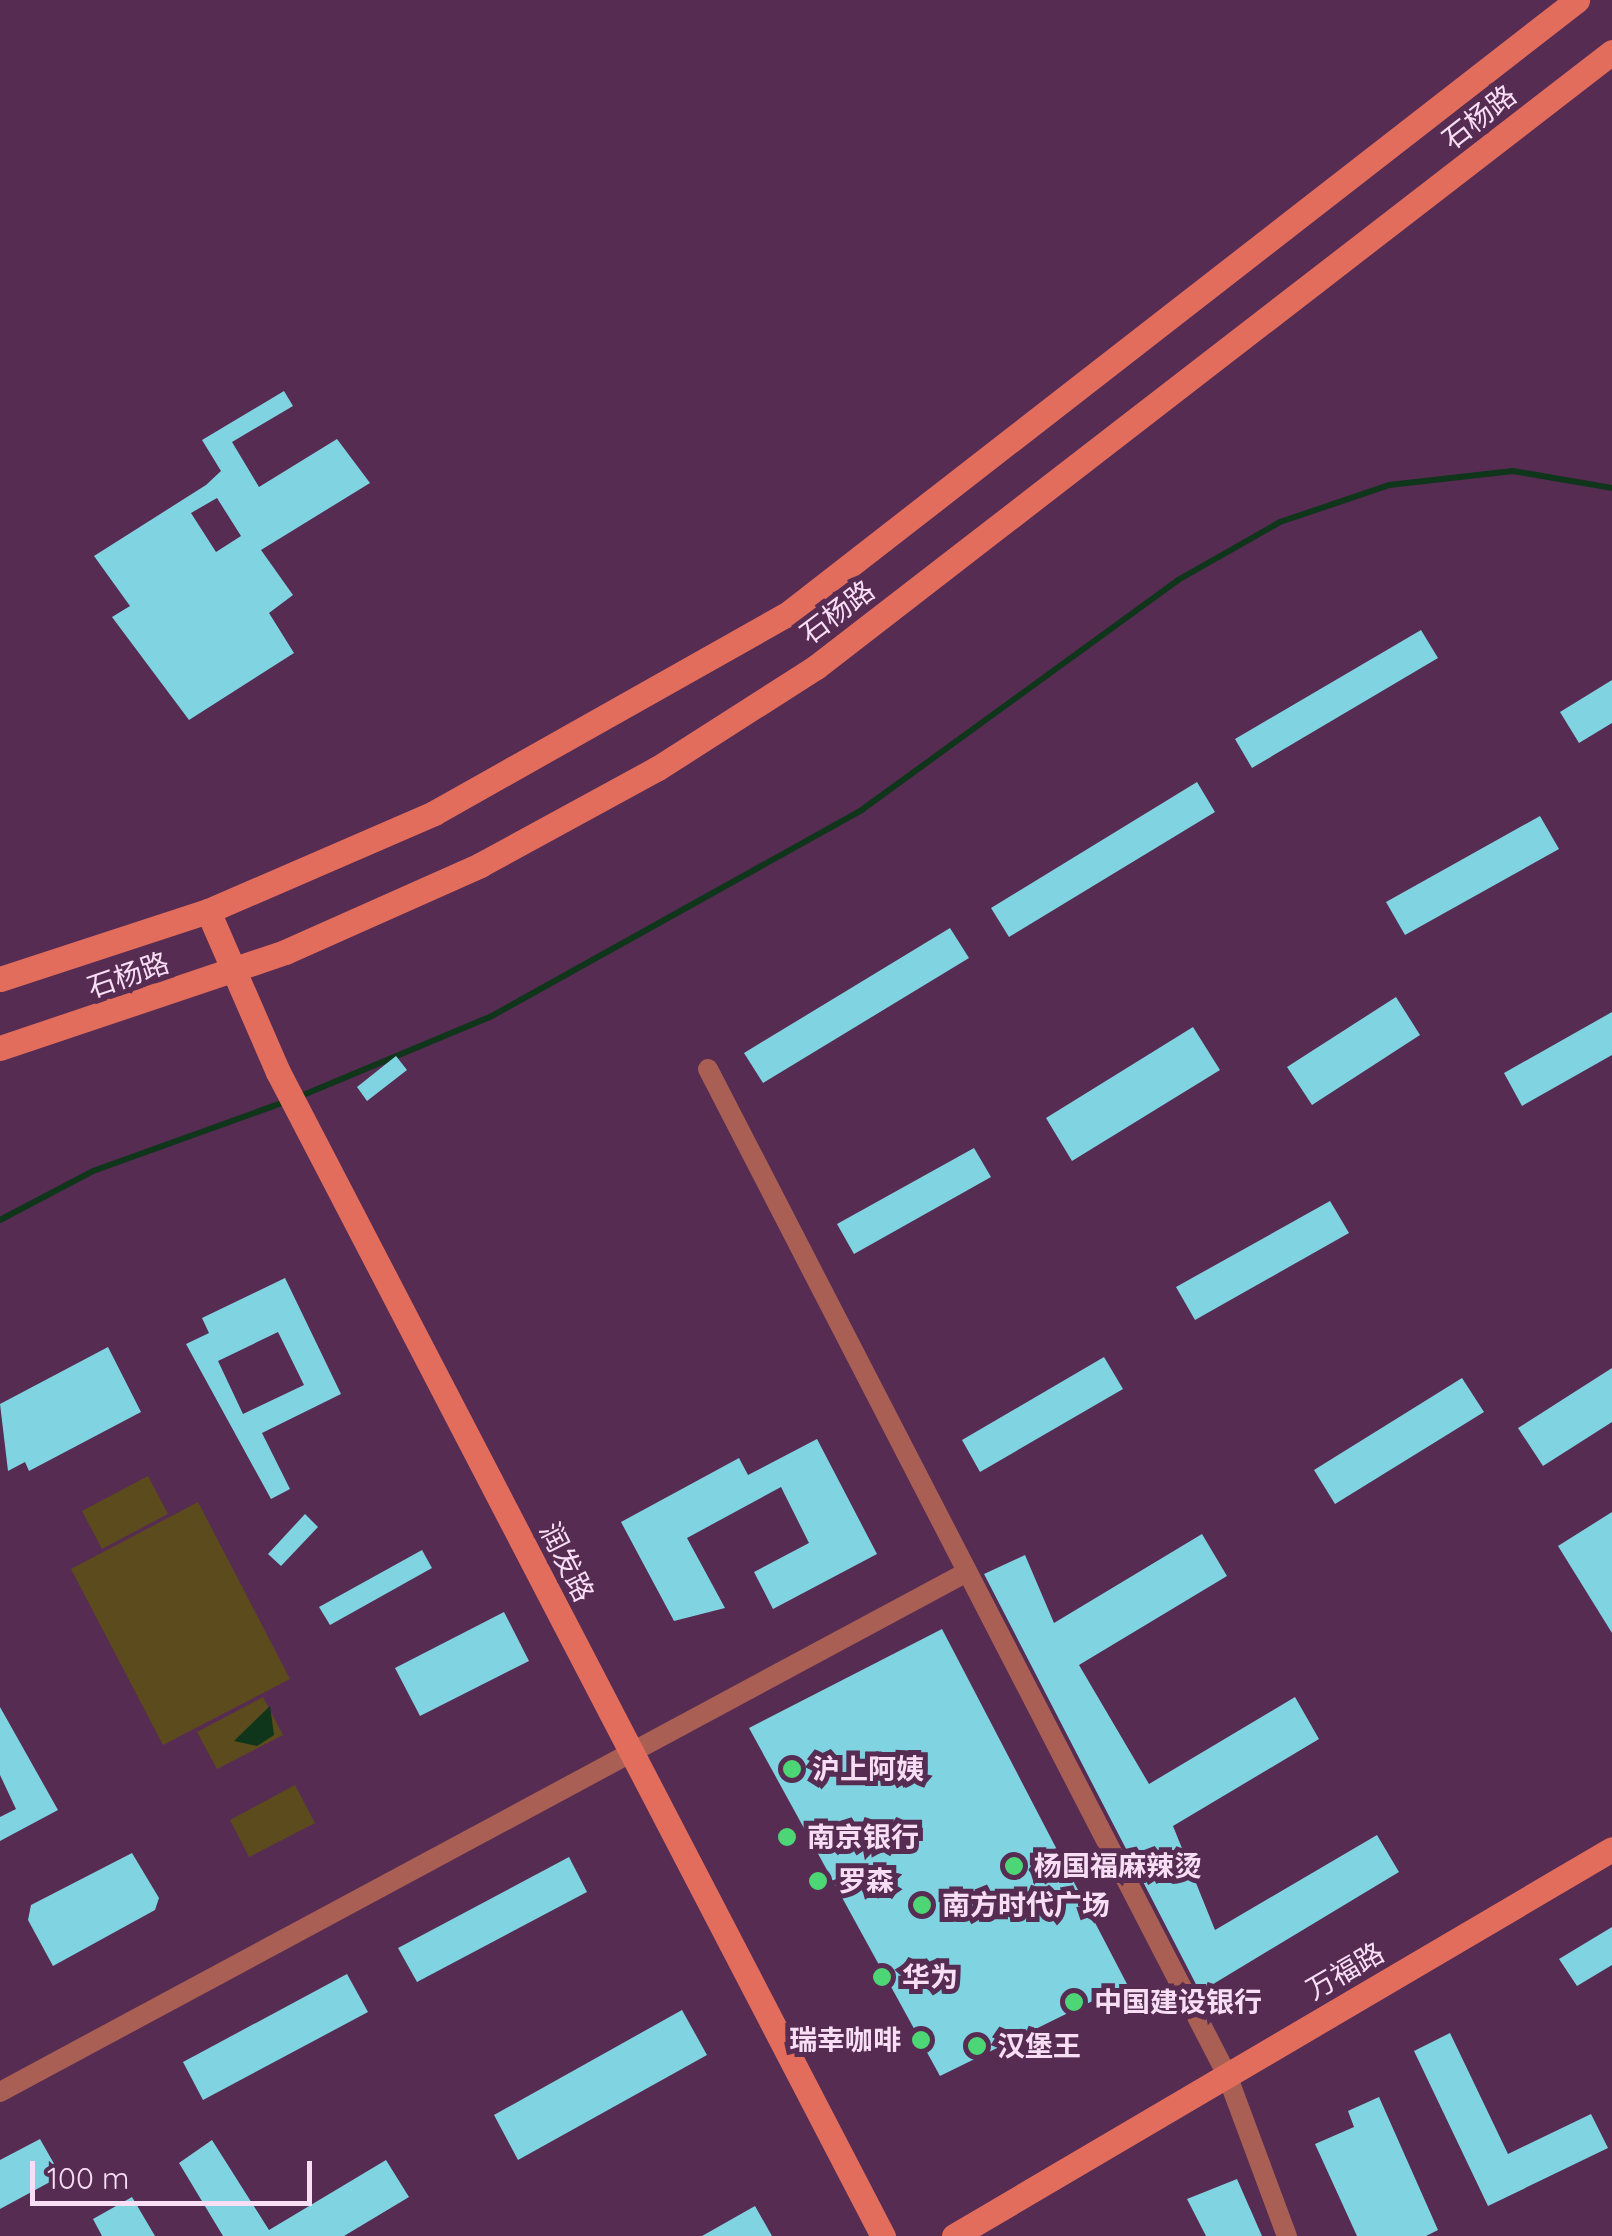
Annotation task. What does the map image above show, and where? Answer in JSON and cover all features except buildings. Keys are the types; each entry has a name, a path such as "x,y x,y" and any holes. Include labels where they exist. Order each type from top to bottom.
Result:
{"main road":[{"name":"石杨路","path":"0,980 208,911 434,813 786,615 1577,0"},
{"name":"石杨路","path":"0,1048 232,972 480,865 816,666 1612,52"},
{"name":"润发路","path":"208,911 278,1072 884,2236"},
{"name":"万福路","path":"954,2236 1612,1849"}],"street":[{"path":"708,1069 1227,2075 1287,2236"},
{"path":"0,2092 630,1748 967,1572"}],"shaded area":[{"path":"148,1476 168,1514 102,1549 82,1511"},
{"path":"198,1502 290,1679 163,1745 71,1569"},
{"path":"263,1697 283,1735 217,1769 197,1732"},
{"path":"270,1706 274,1735 257,1746 234,1741"},
{"path":"295,1785 315,1823 249,1857 230,1820"}],"waterway":[{"path":"296,1098 490,1017 863,809 1178,580 1280,522 1389,485 1513,471 1612,488"},
{"path":"0,1220 93,1171 285,1102"}],"place":[{"name":"沪上阿姨","path":"792,1769"},
{"name":"南京银行","path":"787,1837"},
{"name":"杨国福麻辣烫","path":"1014,1866"},
{"name":"罗森","path":"818,1881"},
{"name":"南方时代广场","path":"922,1905"},
{"name":"华为","path":"882,1977"},
{"name":"中国建设银行","path":"1074,2002"},
{"name":"瑞幸咖啡","path":"921,2040"},
{"name":"汉堡王","path":"977,2046"}]}
